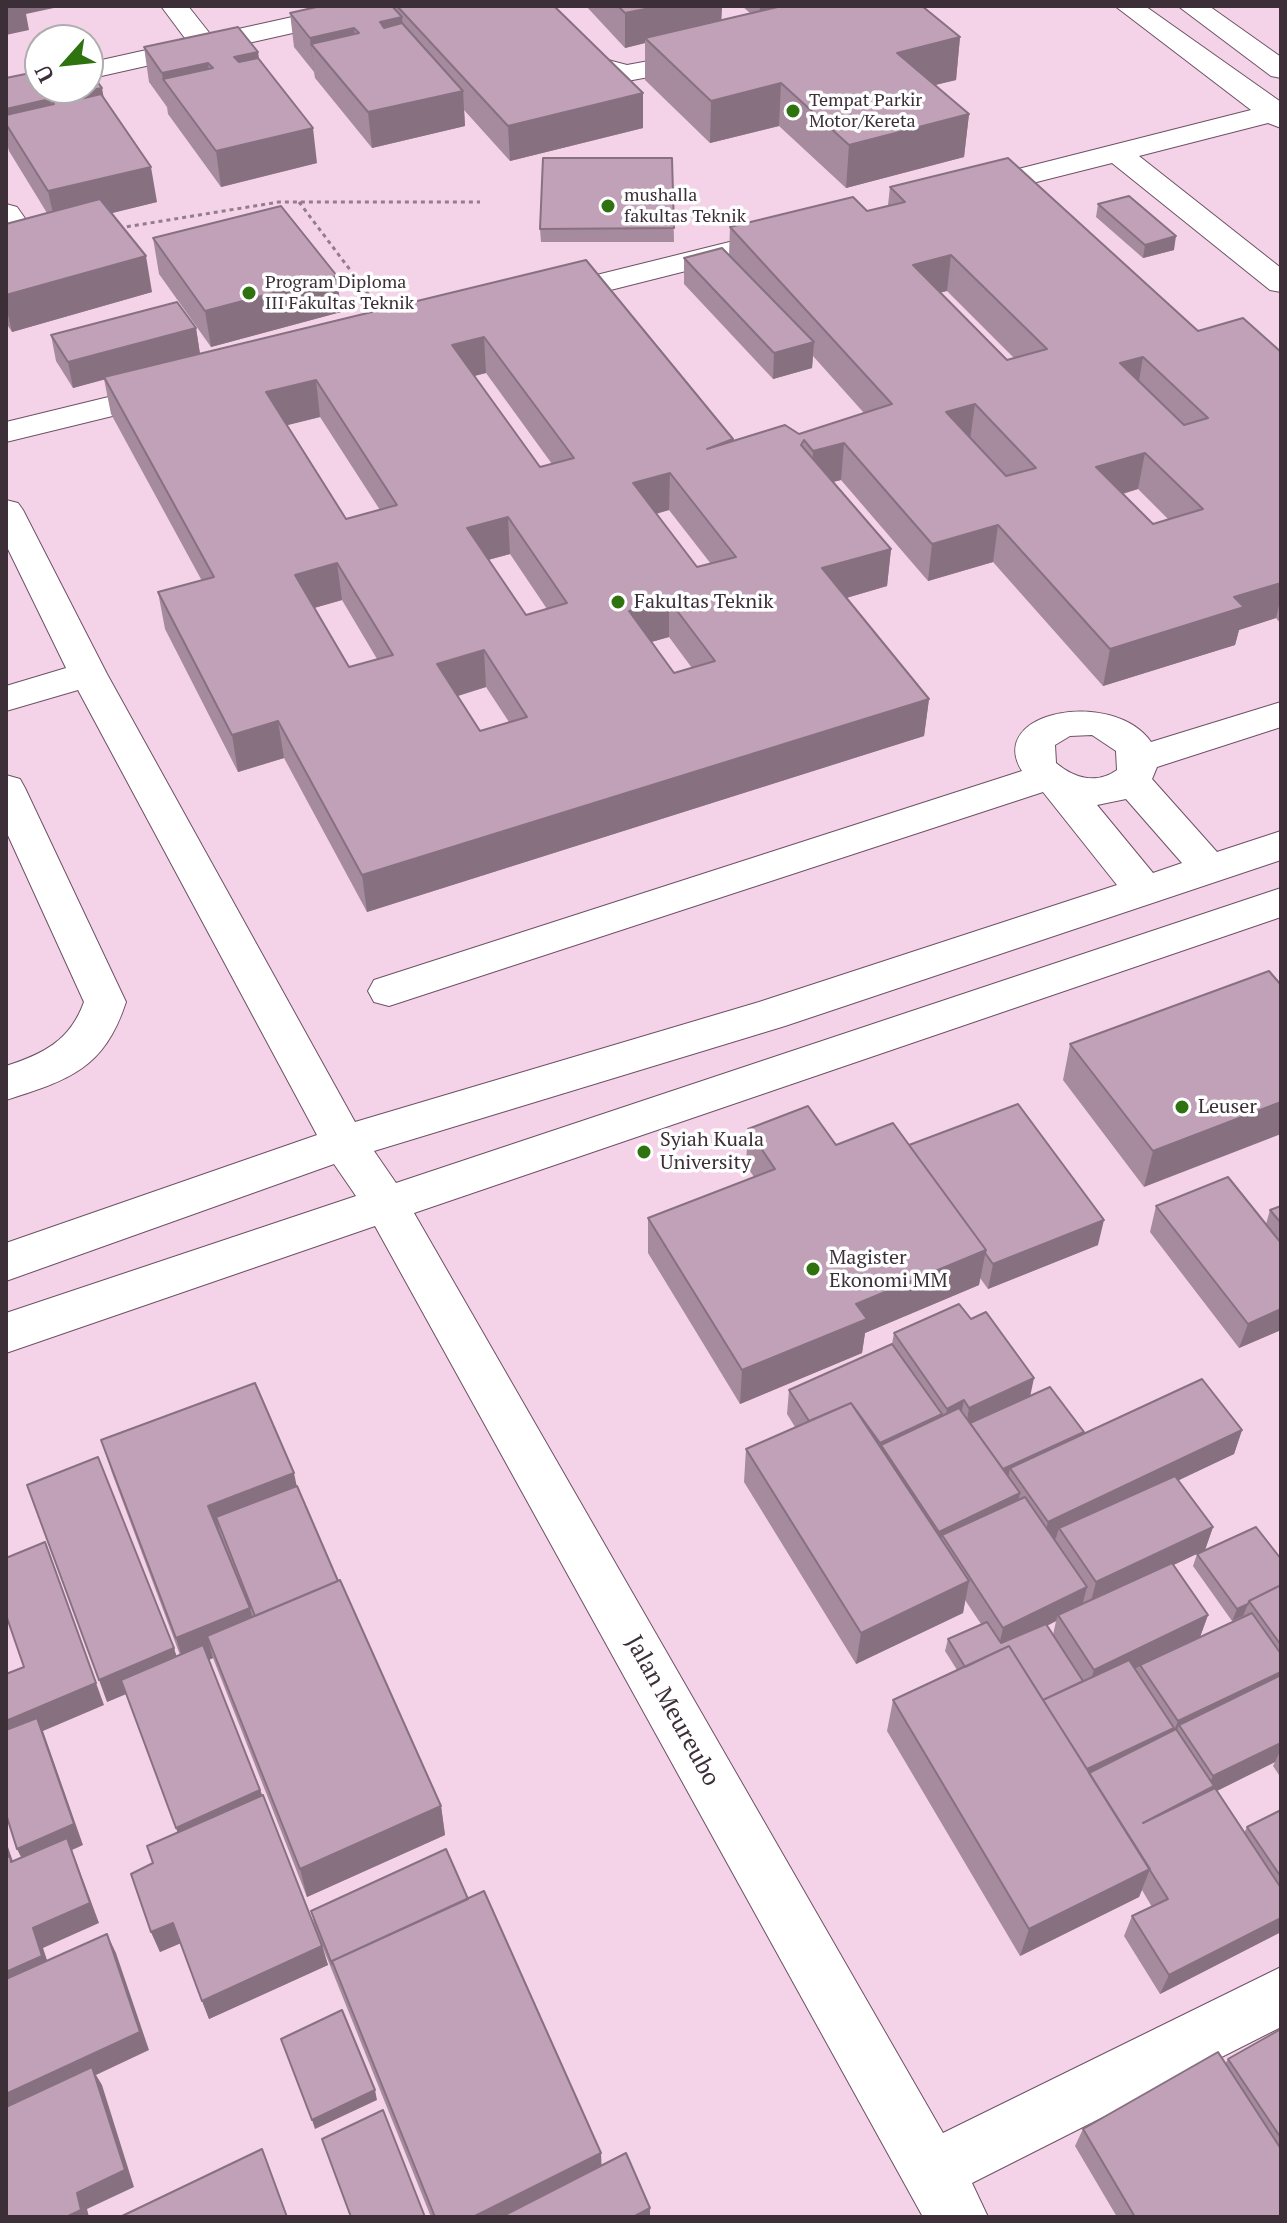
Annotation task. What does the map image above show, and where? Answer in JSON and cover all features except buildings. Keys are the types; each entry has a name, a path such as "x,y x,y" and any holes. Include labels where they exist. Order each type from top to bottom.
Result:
{"street":[{"path":"174,6 204,44"},
{"path":"537,6 598,66 627,73 732,52"},
{"path":"1128,6 1278,114"},
{"path":"1191,6 1281,70"},
{"path":"104,67 324,18"},
{"path":"935,199 1278,114"},
{"path":"1118,153 1281,283"},
{"path":"6,213 28,244"},
{"path":"522,304 812,230"},
{"path":"6,432 189,387"},
{"name":"Jalan Meureubo","path":"11,531 344,1143 387,1206 944,2194"},
{"path":"6,699 88,674"},
{"path":"389,991 1054,782 1091,793 1107,791 1135,770 1281,714"},
{"path":"1175,880 1188,842 1135,770 1135,747 1110,728 1093,723 1066,724 1045,732 1036,742 1037,766 1054,782 1123,867 1175,880 1212,927"},
{"path":"6,788 105,1002 100,1024 82,1049 60,1065 6,1083"},
{"path":"6,1262 344,1143 770,1015 1281,845"},
{"path":"6,1333 1281,902"},
{"path":"944,2194 1281,1996"}],"path":[{"path":"299,202 390,323"},
{"path":"28,244 299,202 480,202"}],"place":[{"name":"Tempat Parkir Motor/Kereta","path":"793,111"},
{"name":"mushalla fakultas Teknik","path":"608,206"},
{"name":"Program Diploma III Fakultas Teknik","path":"249,293"},
{"name":"Fakultas Teknik","path":"618,602"},
{"name":"Leuser","path":"1182,1107"},
{"name":"Syiah Kuala University","path":"644,1152"},
{"name":"Magister Ekonomi MM","path":"813,1269"}]}
